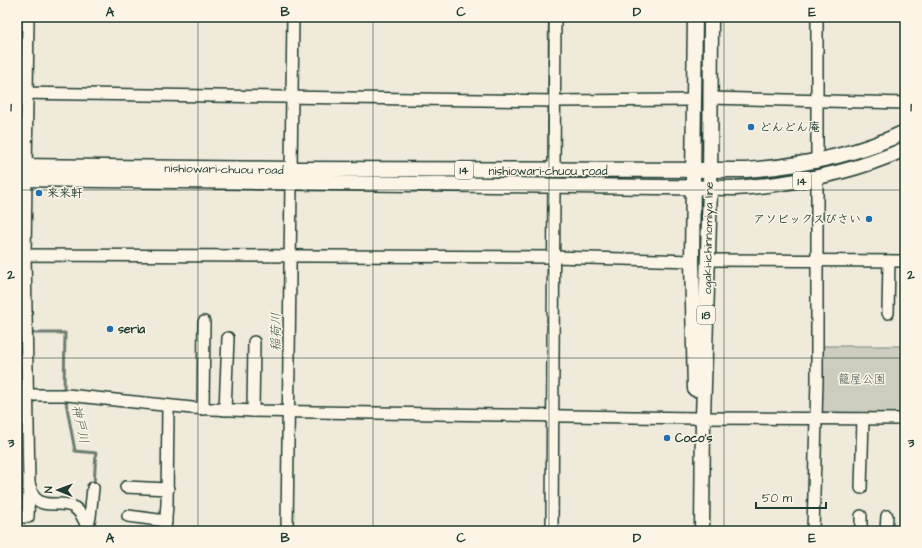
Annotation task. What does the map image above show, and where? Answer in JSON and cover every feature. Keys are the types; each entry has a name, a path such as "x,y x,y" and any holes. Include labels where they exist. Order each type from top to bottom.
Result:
{"main road":[{"name":"ogaki-ichinnomiya line","path":"695,17 692,260 702,531"},
{"name":"ogaki-ichinnomiya line","path":"694,531 708,260 711,17"},
{"name":"nishiowari-chuou road","path":"291,176 554,171 746,170 817,162 871,146 905,132"},
{"name":"nishiowari-chuou road","path":"22,173 291,176 554,185 710,188 761,186 817,178 851,169 905,149"}],"street":[{"path":"17,517 28,517 29,484 28,455 22,395 21,255 22,93 28,17"},
{"path":"287,531 293,17"},
{"path":"554,171 555,17"},
{"path":"817,17 817,162"},
{"path":"22,93 555,101 694,100"},
{"path":"710,98 905,102"},
{"path":"813,531 817,178"},
{"path":"552,531 554,185"},
{"path":"21,255 290,255 692,260"},
{"path":"708,260 905,261"},
{"path":"888,261 888,313"},
{"path":"203,408 204,322"},
{"path":"225,410 228,338"},
{"path":"253,410 254,342"},
{"path":"22,395 67,395 168,406 225,410 699,418 905,419"},
{"path":"128,516 165,526 168,489 168,406"},
{"path":"861,488 863,419"},
{"path":"17,456 28,455"},
{"path":"29,484 34,498 42,502 70,505 75,508 84,518 87,529"},
{"path":"126,487 168,489"},
{"path":"87,529 90,517 93,488"},
{"path":"861,516 861,531"},
{"path":"886,531 887,516"}],"green space":[{"name":"籠屋公園","path":"820,346 905,346 905,413 819,412"}],"waterway":[{"name":"神戸川","path":"33,333 65,333 64,388"},
{"name":"神戸川","path":"66,402 75,451 96,453 94,484"}],"place":[{"name":"どんどん庵","path":"751,127"},
{"name":"来来軒","path":"39,193"},
{"name":"アソビックスびさい","path":"869,219"},
{"name":"seria","path":"110,329"},
{"name":"Coco's","path":"667,438"}],"water label":[{"name":"稲荷川","path":"275,332"}]}
